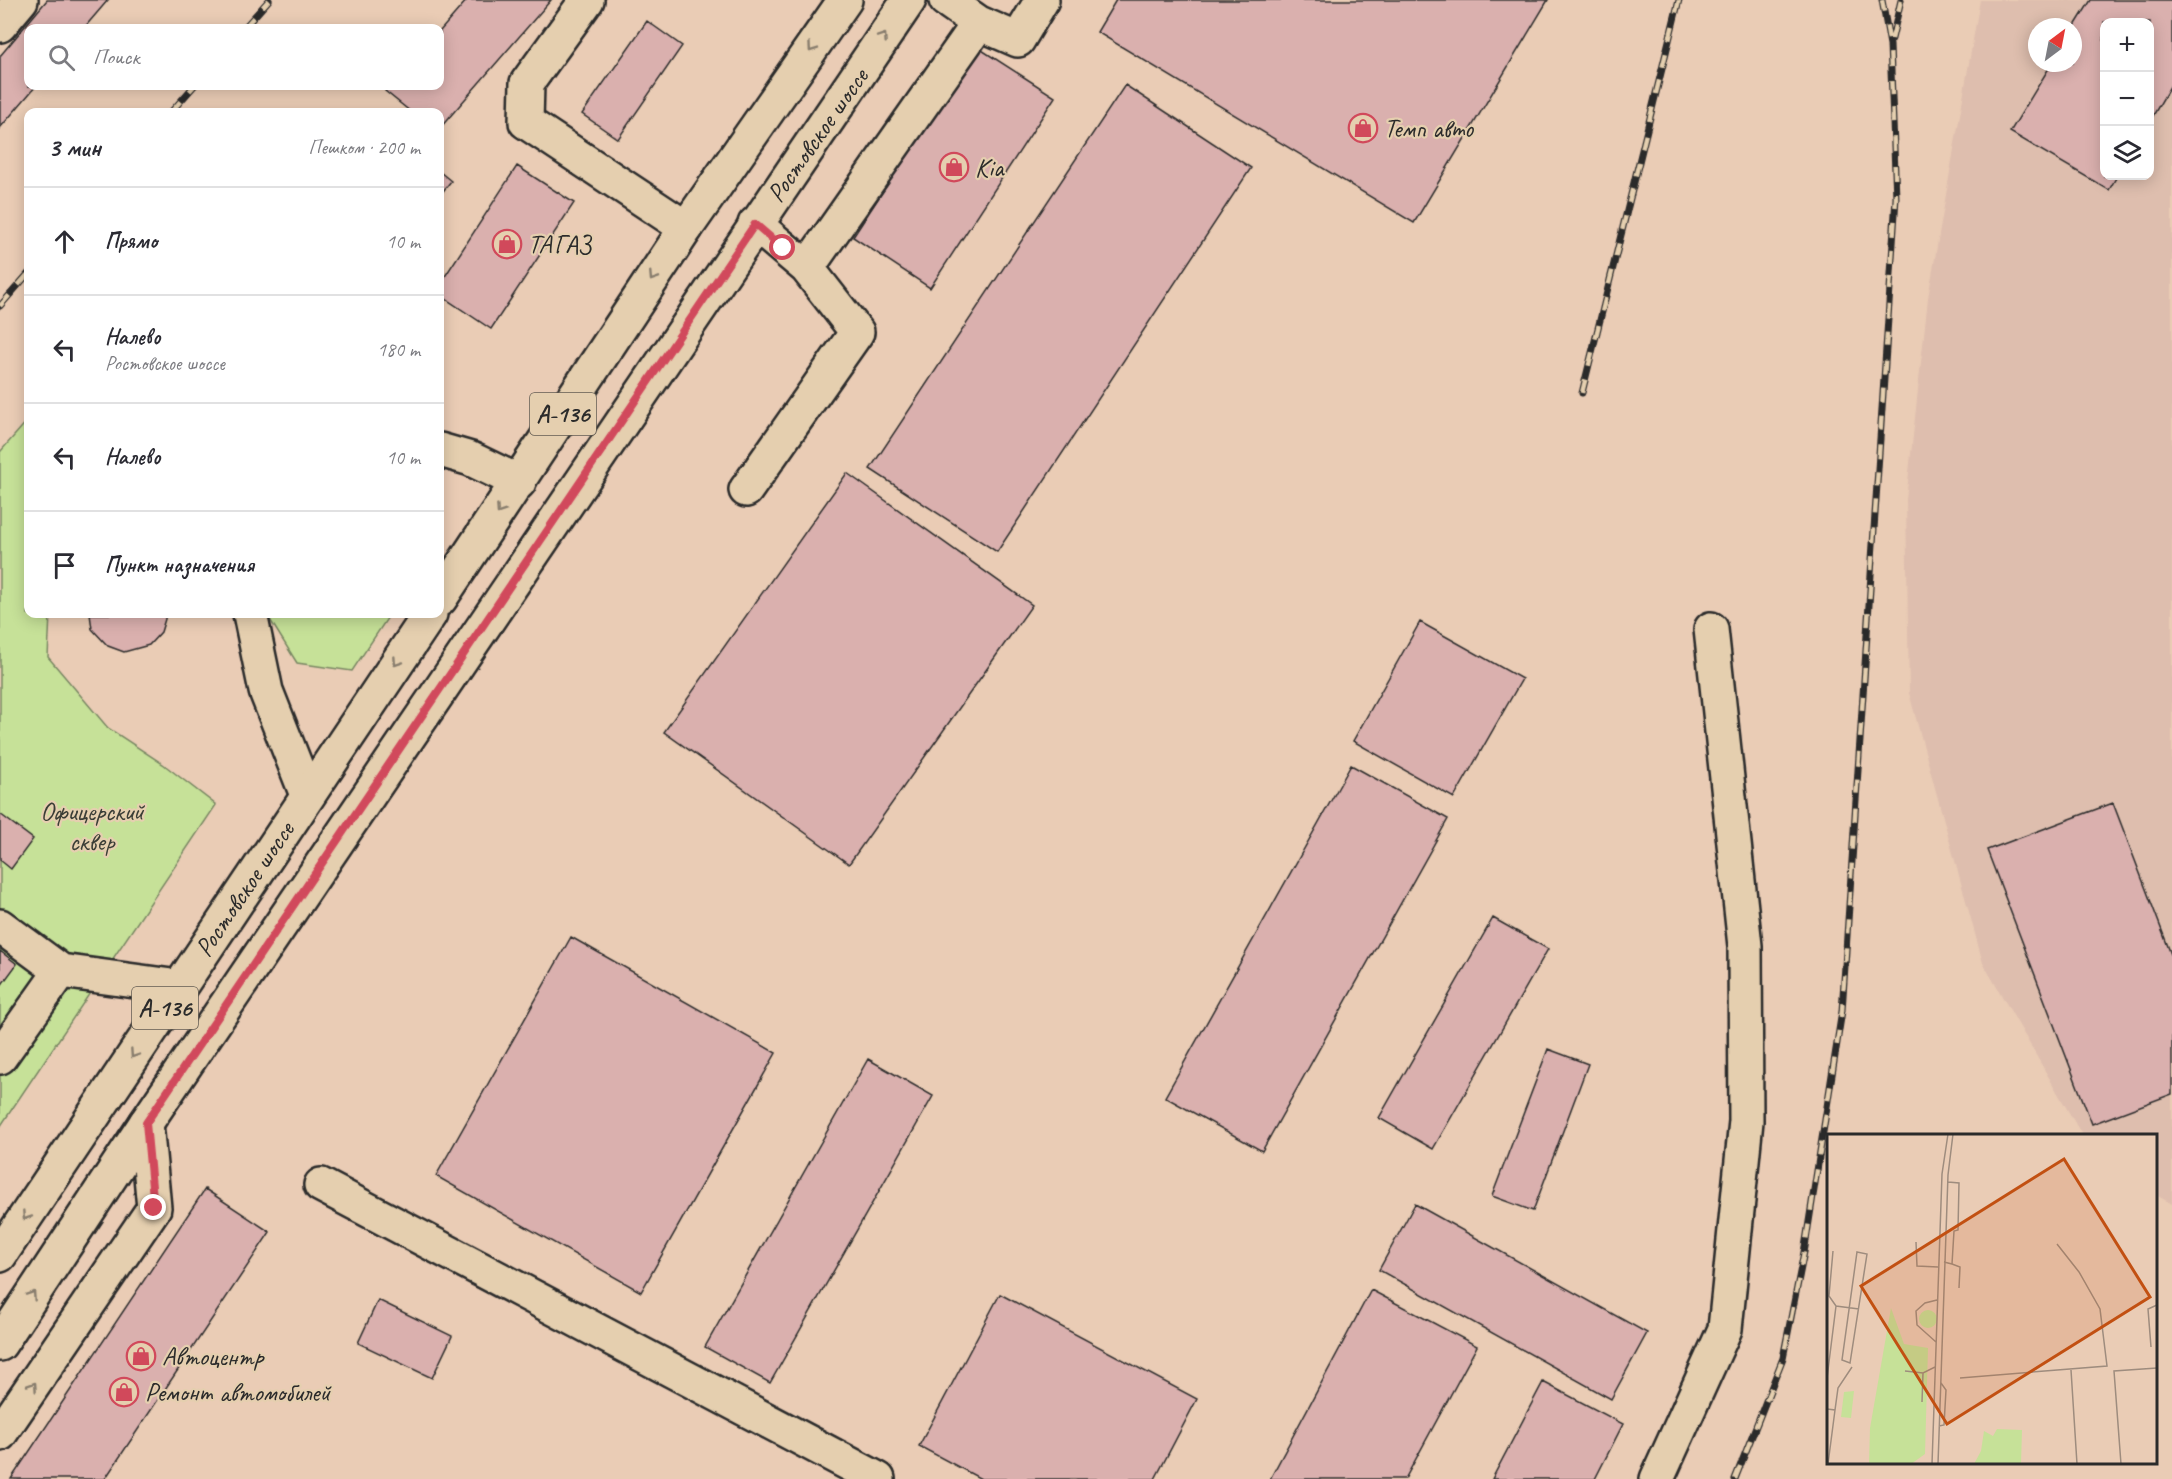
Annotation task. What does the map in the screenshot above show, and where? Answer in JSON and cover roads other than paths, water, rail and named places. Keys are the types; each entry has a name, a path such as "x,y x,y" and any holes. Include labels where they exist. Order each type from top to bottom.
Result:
{"main road":[{"path":"0,25 21,0"},
{"path":"586,0 527,83 526,122 686,228"},
{"name":"А-136","path":"444,593 686,228 845,0"},
{"name":"Ростовское шоссе","path":"0,1344 146,1123 909,0"},
{"path":"946,0 979,23 1018,40 1042,0"},
{"path":"807,268 979,23"},
{"path":"746,490 857,333 807,268 755,224"},
{"path":"444,451 471,459 519,482"},
{"path":"251,618 266,691 308,795"},
{"name":"Ростовское шоссе","path":"0,1255 427,618"},
{"path":"1656,1479 1725,1329 1746,1121 1745,946 1711,629"},
{"path":"0,926 61,971 179,987"},
{"path":"0,1057 61,971"},
{"path":"0,1434 154,1208 146,1123"},
{"path":"321,1185 878,1479"}],"railway":[{"path":"248,24 269,0"},
{"path":"1582,393 1679,0"},
{"path":"1735,1479 1783,1358 1805,1247 1842,1011 1896,198 1890,45 1882,0"},
{"path":"1892,39 1901,0"},
{"path":"175,108 190,90"},
{"path":"0,306 24,279"}],"place":[{"name":"Темп авто","path":"1363,128"},
{"name":"Kia","path":"954,167"},
{"name":"ТАГАЗ","path":"507,244"},
{"name":"Автоцентр","path":"141,1356"},
{"name":"Ремонт автомобилей","path":"124,1392"}],"park label":[{"name":"Офицерский сквер","path":"92,826"}]}
